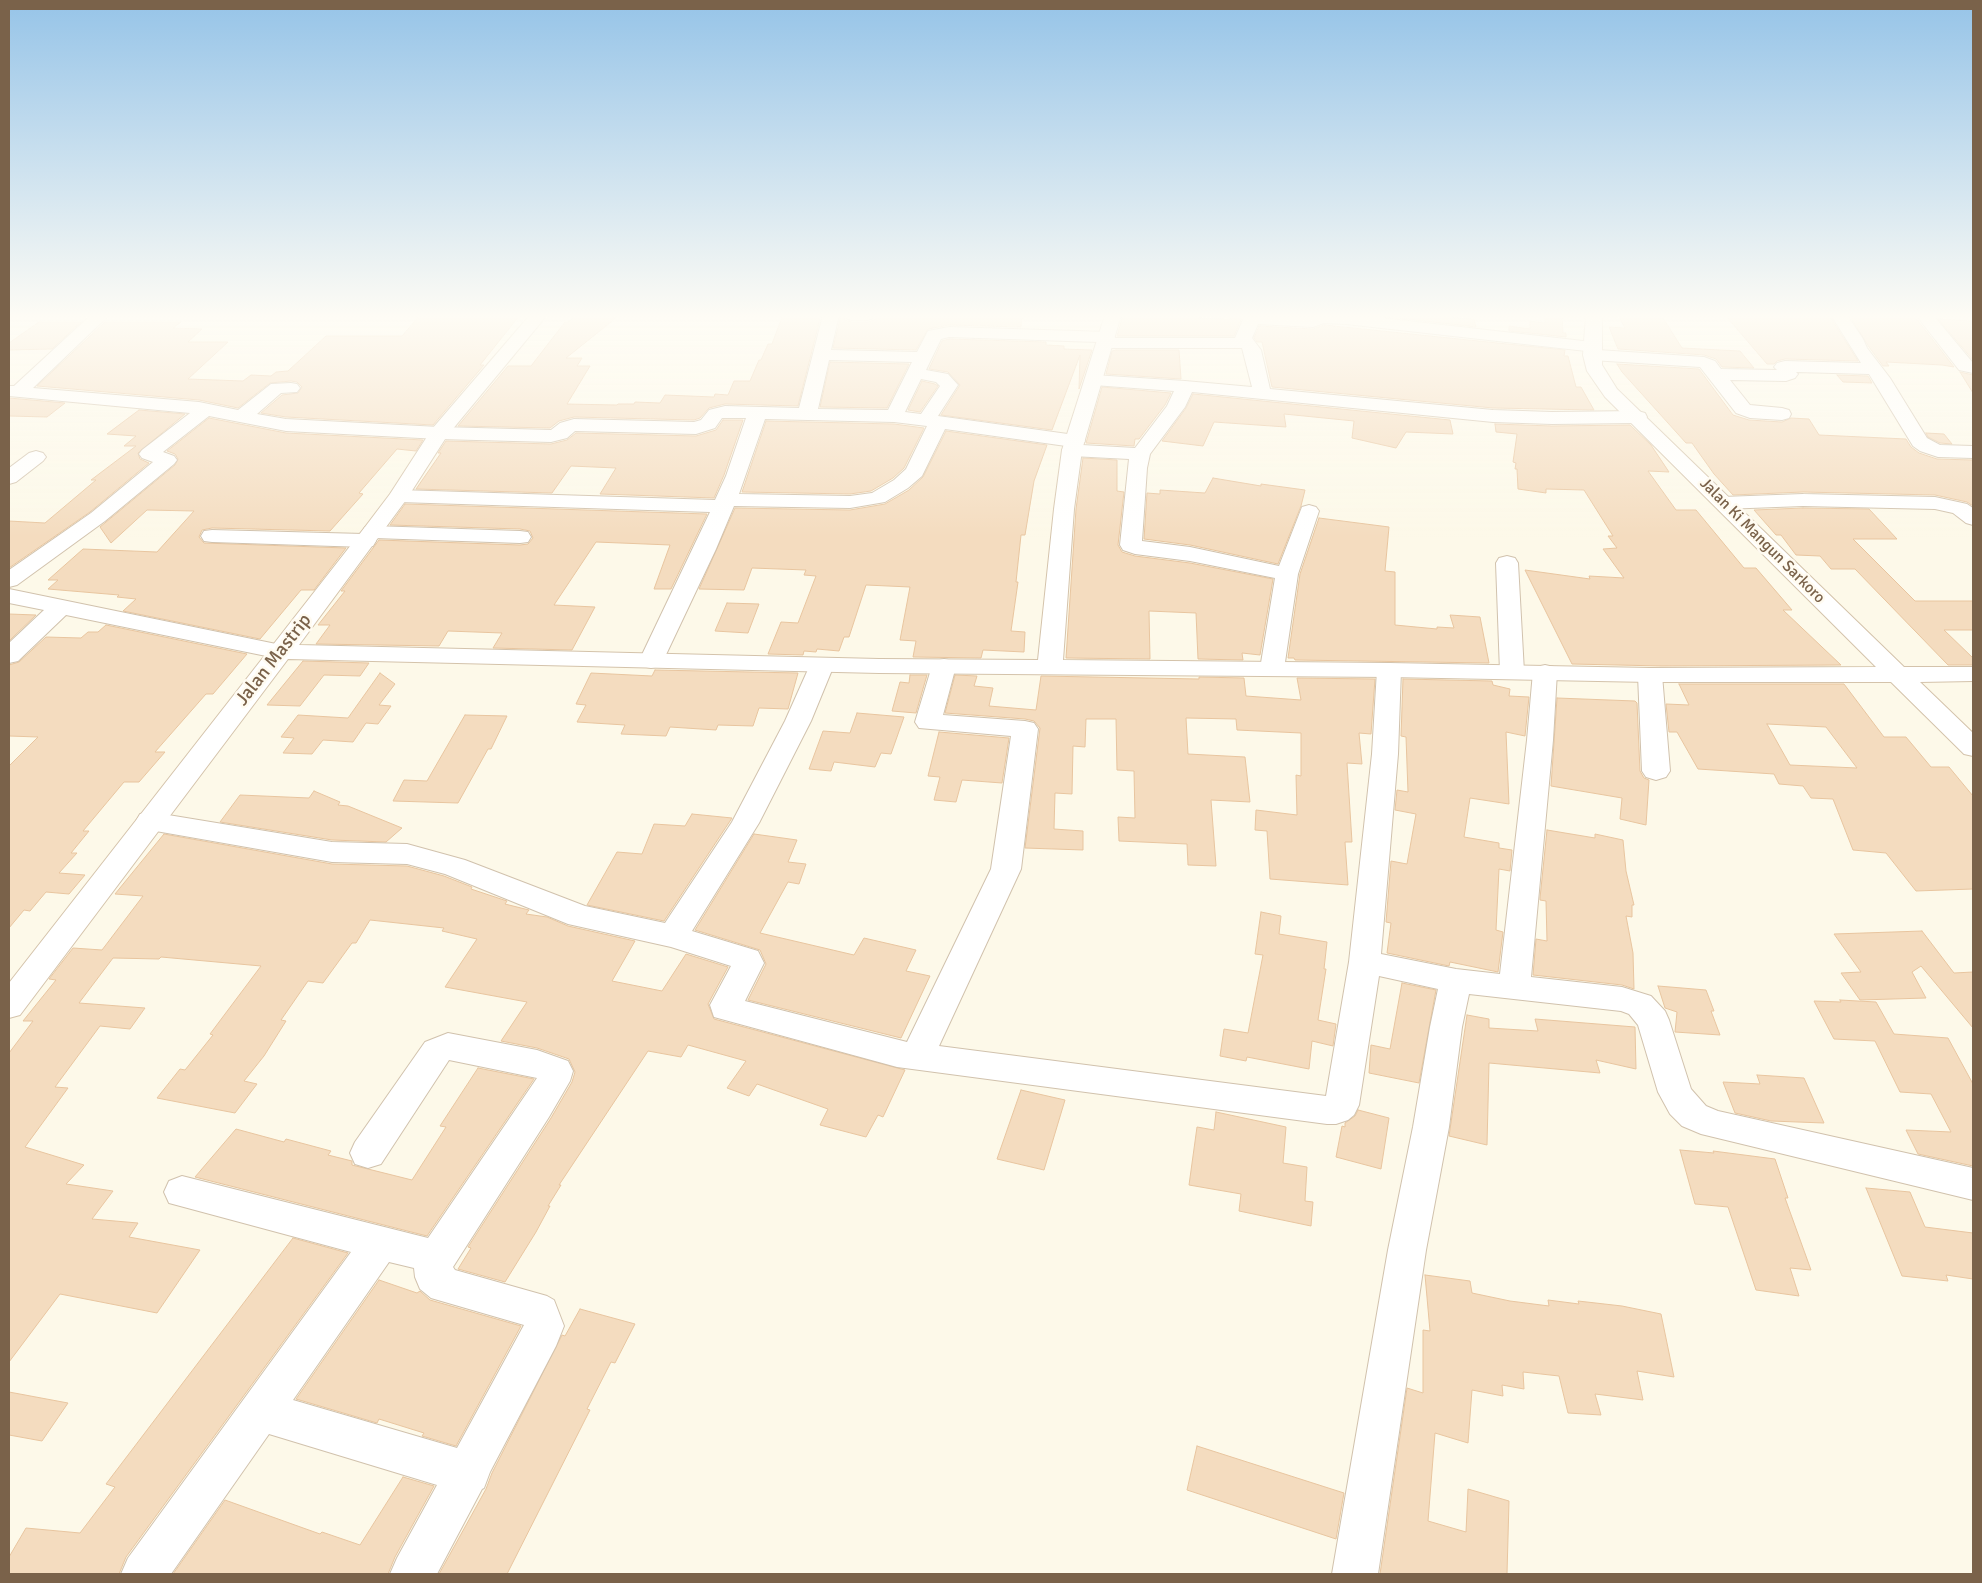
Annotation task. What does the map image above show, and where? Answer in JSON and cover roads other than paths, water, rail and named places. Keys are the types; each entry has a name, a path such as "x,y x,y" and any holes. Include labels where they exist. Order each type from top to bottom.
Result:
{"street":[{"path":"241,417 276,389"},
{"name":"Jalan Mastrip","path":"9,1006 369,537 399,496 438,433 476,389"},
{"path":"807,414 813,389"},
{"path":"894,416 907,389"},
{"path":"399,496 724,503 850,502 878,498 901,484 915,472 932,422 947,389"},
{"path":"1050,667 1064,508 1074,446 1091,389"},
{"path":"1184,389 1176,407 1140,454 1137,468 1131,540 1133,546 1190,554 1287,574"},
{"path":"1217,389 1492,416 1552,418 1638,417"},
{"path":"1261,389 1262,393"},
{"name":"Jalan Ki Mangun Sarkoro","path":"1608,389 1973,748"},
{"path":"1727,389 1743,409 1750,412 1782,414"},
{"path":"1886,389 1923,445 1938,451 1973,452"},
{"path":"14,391 206,410 286,425 438,433 551,436 560,434 567,427 574,425 696,428 706,426 714,415 720,413 894,416 1074,446 1140,454"},
{"path":"9,580 98,517 167,460 149,453 206,410"},
{"path":"651,661 705,549 736,476 757,413"},
{"path":"9,478 36,457"},
{"path":"1723,503 1803,500 1935,503 1960,508 1973,519"},
{"path":"1272,669 1287,574 1310,512"},
{"path":"212,536 520,537"},
{"path":"1507,563 1512,672"},
{"path":"9,596 281,652 822,665 1389,670 1650,675 1973,674"},
{"path":"9,656 61,607"},
{"path":"673,936 745,823 798,721 822,665"},
{"path":"917,1057 1006,869 1025,729 928,722 944,666"},
{"path":"150,821 332,852 407,854 455,867 580,916 673,936 747,959 748,963 726,1005 729,1010 897,1054 1336,1110 1342,1105 1366,962 1385,754 1389,670"},
{"path":"1514,986 1540,740 1544,672"},
{"path":"1650,675 1656,771"},
{"path":"1366,962 1456,981 1622,999 1640,1005 1653,1020 1675,1092 1682,1104 1694,1116 1713,1124 1973,1184"},
{"path":"1355,1574 1407,1250 1432,1127 1446,1027 1456,981"},
{"path":"368,1153 437,1051 448,1046 537,1063 556,1071 553,1081 537,1107 433,1263"},
{"path":"182,1192 421,1252 427,1255 433,1263 434,1276 445,1285 533,1309 540,1313 544,1326 542,1333 469,1473 413,1574"},
{"path":"144,1574 380,1243"},
{"path":"260,1411 469,1473"}]}
